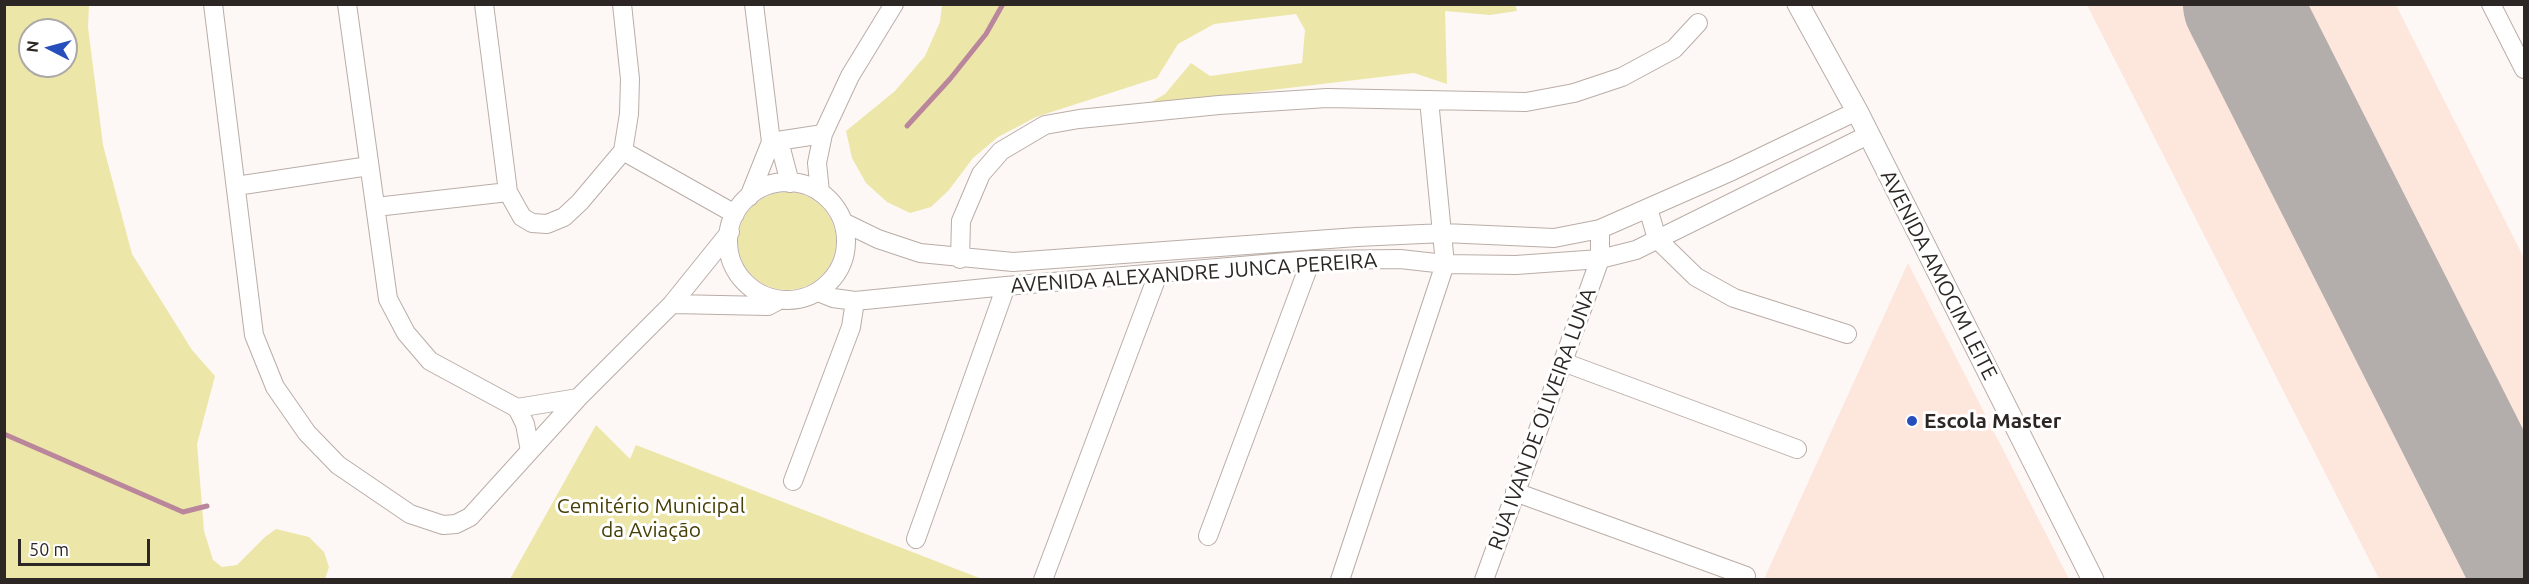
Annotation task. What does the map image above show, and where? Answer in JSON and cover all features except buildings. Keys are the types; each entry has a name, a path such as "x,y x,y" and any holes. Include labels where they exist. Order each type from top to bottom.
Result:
{"street":[{"path":"213,4 254,335 275,387 307,433 338,465 410,514 430,522 456,524 470,517 578,398 672,304 732,223 748,197 775,142"},
{"path":"346,4 388,299 406,333 430,361 517,408 525,424 530,451"},
{"path":"484,4 508,192 522,217 532,223 547,224 564,217 572,210 623,151 629,114 630,79 622,4"},
{"path":"754,4 775,142 790,183"},
{"path":"820,192 817,163 823,134 850,76 894,4"},
{"name":"AVENIDA AMOCIM LEITE","path":"1798,4 1857,111 2093,579"},
{"path":"2491,4 2524,69"},
{"path":"960,259 961,221 981,174 1001,151 1045,125 1079,118 1327,98 1526,102 1574,93 1622,77 1674,49 1698,23"},
{"path":"1340,579 1445,264 1444,233 1429,100"},
{"name":"AVENIDA ALEXANDRE JUNCA PEREIRA","path":"843,222 878,239 920,253 960,259 1012,262 1107,253 1444,233 1554,238 1600,229 1732,171 1857,111"},
{"path":"775,142 823,134"},
{"name":"AVENIDA ALEXANDRE JUNCA PEREIRA","path":"818,292 833,298 855,301 1006,285 1311,260 1400,259 1445,264 1549,264 1600,259 1636,250 1868,135"},
{"path":"623,151 732,223"},
{"path":"236,186 369,166"},
{"path":"672,304 768,306 779,300 806,297 818,292 828,284 843,261 846,248 843,222 838,210 820,192 790,183 772,184 748,197"},
{"path":"376,207 508,192"},
{"path":"1648,208 1657,239 1696,277 1734,298 1847,334"},
{"path":"732,223 731,258 744,281 766,296 779,300"},
{"name":"RUA IVAN DE OLIVEIRA LUNA","path":"1484,579 1600,259 1600,229"},
{"path":"1208,536 1311,260"},
{"path":"1043,579 1158,274"},
{"path":"916,539 1006,285"},
{"path":"793,481 851,327 855,301"},
{"path":"1563,362 1797,449"},
{"path":"517,408 578,398"},
{"path":"1515,492 1746,576"}],"shaded area":[{"path":"2087,5 2396,5 2524,258 2524,579 2379,579"},
{"name":"Escola Master","path":"1908,263 2069,579 1764,579"}],"green space":[{"path":"1515,4 1517,11 1490,15 1445,11 1447,84 1414,73 1146,105 1165,94 1191,63 1210,76 1302,63 1305,30 1296,14 1214,24 1178,44 1157,78 1036,117 998,137 973,158 949,190 931,207 910,213 887,202 866,183 852,158 846,131 895,91 925,56 940,22 942,5"},
{"path":"4,5 89,5 88,27 103,145 132,254 192,350 215,376 197,444 204,531 213,560 222,567 237,565 276,529 309,537 324,552 329,567 325,579 5,579"},
{"path":"787,192 797,193 814,200 828,214 835,231 835,251 828,268 814,282 797,289 787,290 777,289 760,282 746,268 739,251 738,241 739,231 746,214 760,200 777,193"},
{"name":"Cemitério Municipal da Aviação","path":"596,425 630,459 636,445 982,579 510,579"}],"waterway":[{"path":"907,126 950,79 986,34 1003,4"},
{"path":"4,434 183,512 207,506"}],"runway":[{"path":"2242,4 2524,562"}],"place":[{"name":"Escola Master","path":"1912,421"}]}
